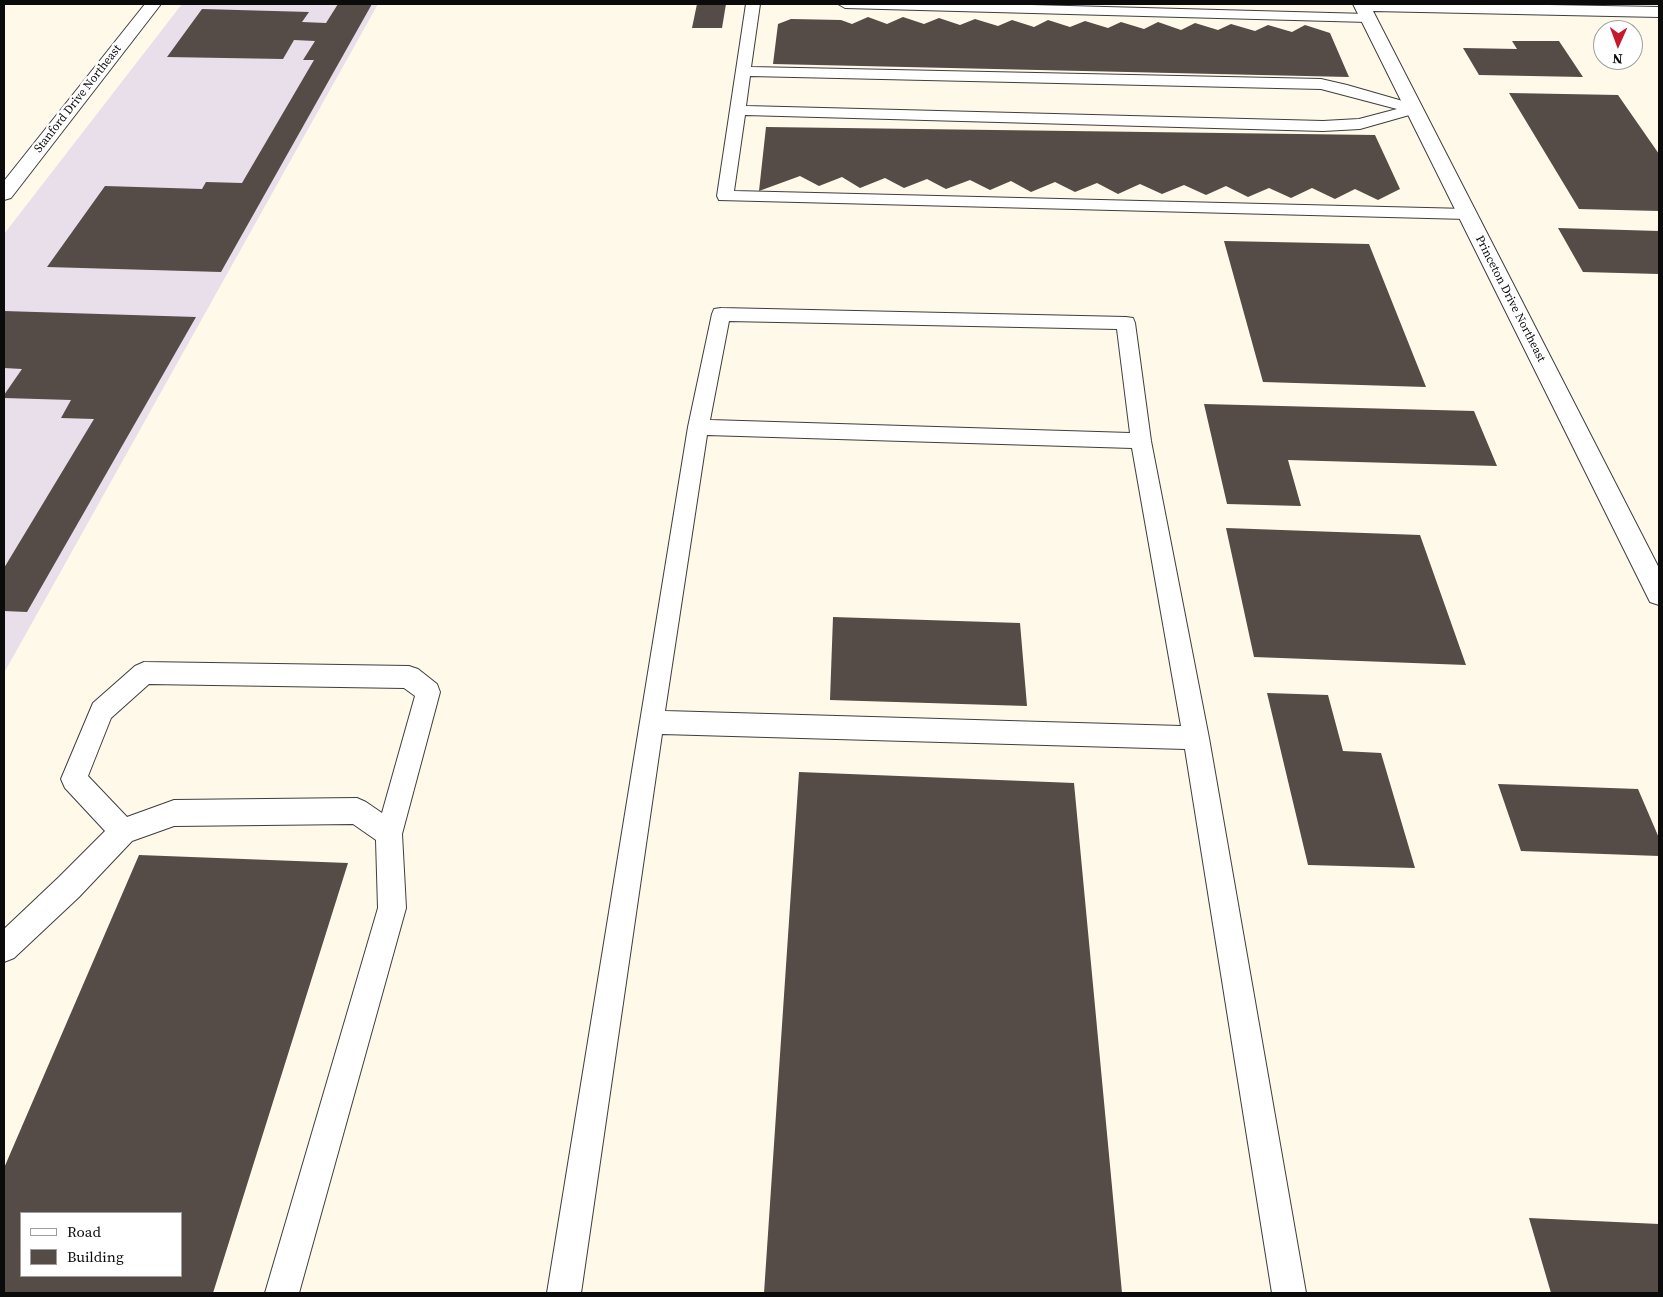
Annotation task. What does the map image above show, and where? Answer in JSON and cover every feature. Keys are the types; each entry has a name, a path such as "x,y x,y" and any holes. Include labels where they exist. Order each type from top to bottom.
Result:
{"street":[{"name":"Stanford Drive Northeast","path":"4,194 153,4"},
{"path":"1363,9 1659,12"},
{"name":"Princeton Drive Northeast","path":"1363,9 1659,594"}],"lane":[{"path":"753,4 725,196 1467,214"},
{"path":"845,4 1363,9"},
{"path":"743,71 1321,84 1342,88 1414,110"},
{"path":"738,110 1323,126 1360,124 1414,110"},
{"path":"564,1293 698,427 721,314 1126,323 1141,441 1196,738 1289,1293"},
{"path":"698,427 1141,441"},
{"path":"123,831 74,779 102,711 144,672 409,677 428,692 389,834 392,908 282,1293"},
{"path":"651,722 1196,738"},
{"path":"4,948 69,888 123,831 174,813 357,811 389,834"}],"shaded area":[{"path":"182,4 378,4 4,673 4,234"}],"building":[{"path":"338,4 372,4 221,272 47,267 105,186 202,189 206,182 242,183 314,60 303,60 315,41 294,40 283,59 167,57 202,9 309,12 302,22 326,23"},
{"path":"697,4 726,4 722,28 692,28"},
{"path":"868,17 887,24 903,17 924,24 939,18 960,25 975,19 998,26 1012,20 1034,27 1048,20 1070,27 1085,21 1108,28 1121,22 1144,29 1158,22 1181,30 1195,23 1218,30 1231,24 1255,31 1268,25 1292,32 1305,25 1330,33 1349,77 773,64 778,24 791,19 841,20 852,24"},
{"path":"1512,41 1559,41 1583,77 1479,75 1463,48 1517,49"},
{"path":"1509,93 1618,95 1659,154 1659,211 1579,209"},
{"path":"766,127 1375,135 1400,189 1378,200 1355,189 1335,199 1312,188 1291,198 1269,188 1248,197 1226,186 1206,195 1184,185 1162,194 1140,184 1118,194 1097,183 1075,192 1055,182 1031,192 1011,181 990,190 970,180 946,189 927,179 904,188 885,178 860,188 842,177 819,186 800,176 759,191"},
{"path":"1558,228 1659,231 1659,274 1583,272"},
{"path":"1224,241 1369,244 1426,387 1263,382"},
{"path":"4,311 196,317 27,612 4,611 4,568 94,419 61,418 71,400 4,398 4,395 22,369 4,368"},
{"path":"1204,404 1474,411 1497,466 1288,460 1301,506 1227,504"},
{"path":"1226,528 1420,535 1466,665 1254,657"},
{"path":"833,617 1020,623 1027,706 830,700"},
{"path":"1267,693 1328,695 1343,751 1381,753 1415,868 1308,865"},
{"path":"799,772 1074,783 1122,1293 764,1293"},
{"path":"1498,784 1638,789 1659,838 1659,856 1521,851"},
{"path":"139,855 348,863 213,1293 4,1293 4,1168"},
{"path":"1529,1218 1659,1224 1659,1293 1551,1293"}]}
